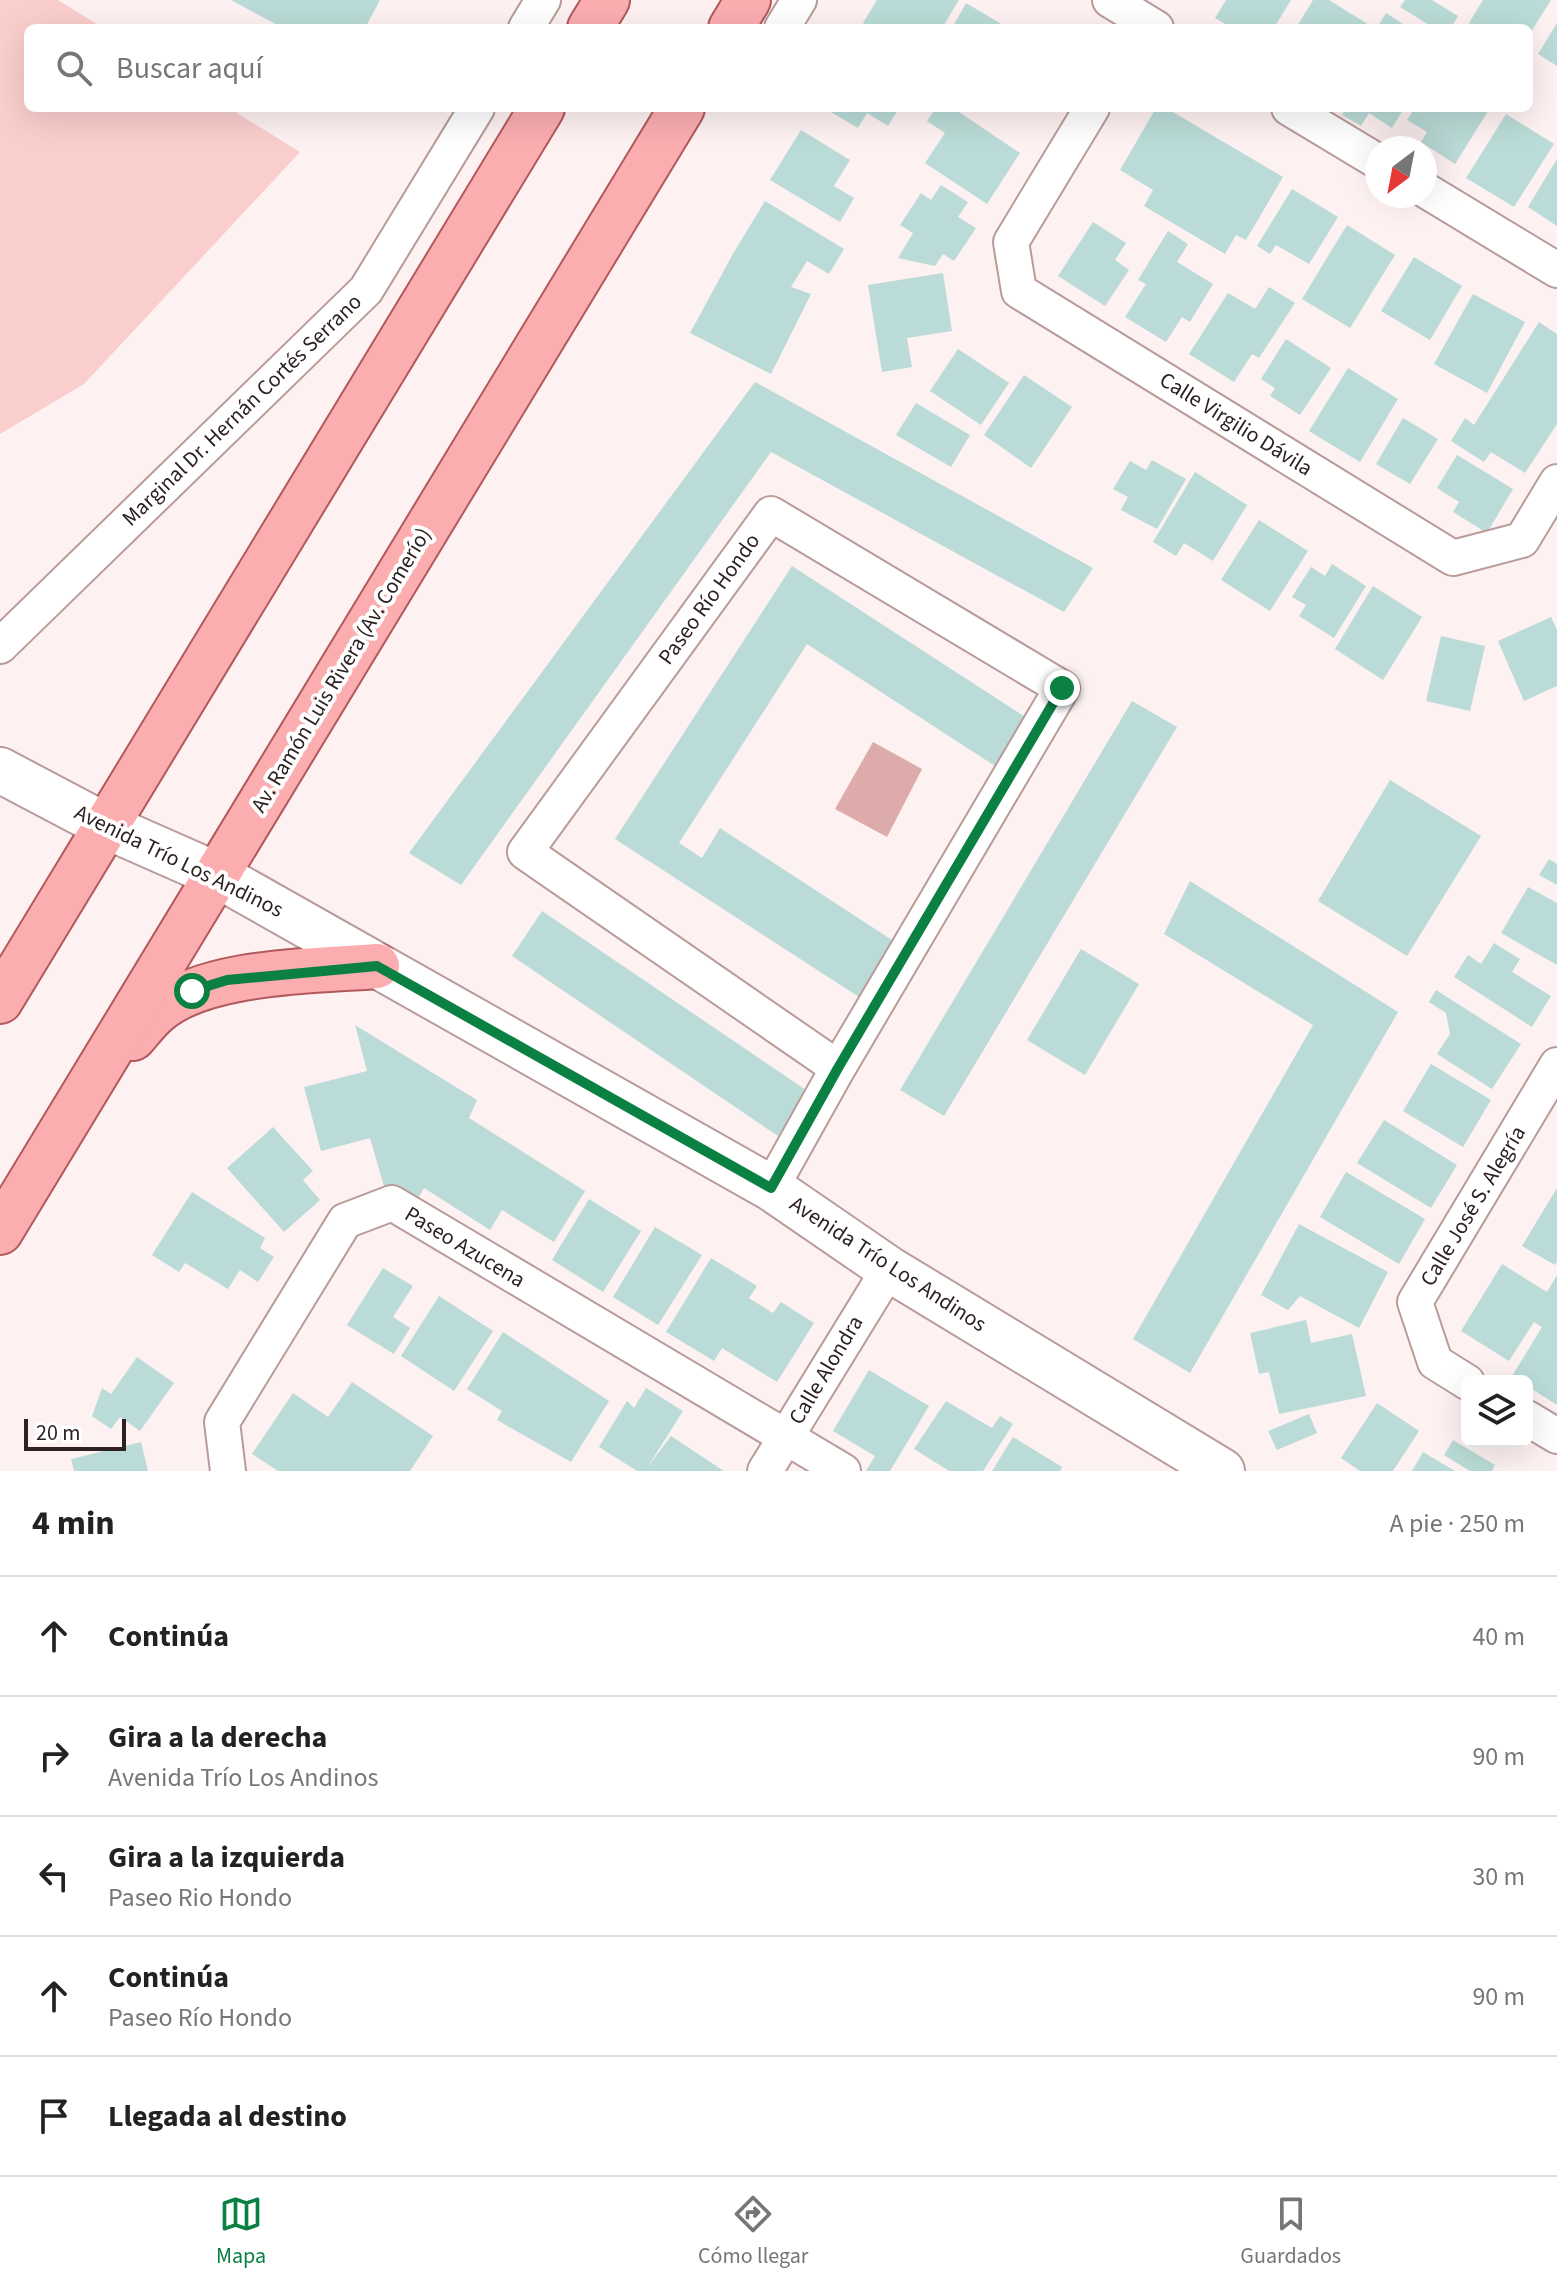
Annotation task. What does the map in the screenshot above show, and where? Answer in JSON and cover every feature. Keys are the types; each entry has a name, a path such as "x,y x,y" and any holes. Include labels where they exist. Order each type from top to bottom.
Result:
{"main road":[{"path":"592,24 607,0"},
{"path":"733,24 748,0"},
{"path":"0,1001 540,112"},
{"name":"Av. Ramón Luis Rivera (Av. Comerío)","path":"0,1232 680,112"},
{"path":"84,1094 158,1010 192,991 227,980 377,966"}],"street":[{"path":"528,24 543,0"},
{"path":"784,24 799,0"},
{"path":"1110,0 1151,19"},
{"name":"Marginal Dr. Hernán Cortés Serrano","path":"0,646 366,290 475,112"},
{"name":"Calle Virgilio Dávila","path":"1090,112 1011,242 1019,291 1453,558 1522,540 1557,482"},
{"path":"1296,112 1365,154"},
{"path":"1437,197 1557,270"},
{"name":"Paseo Río Hondo","path":"771,514 1062,688 838,1068 525,852 771,514"},
{"name":"Avenida Trío Los Andinos","path":"0,770 106,826 217,875 771,1188 889,1269 1222,1471"},
{"path":"771,1188 838,1068"},
{"name":"Calle José S. Alegría","path":"1461,1378 1435,1362 1415,1302 1554,1077"},
{"name":"Paseo Azucena","path":"228,1471 222,1422 337,1234 345,1221 392,1203 786,1436"},
{"name":"Calle Alondra","path":"765,1471 889,1269"},
{"path":"1533,1422 1557,1436"},
{"path":"786,1436 843,1471"}],"shaded area":[{"path":"0,0 58,0 97,24 24,24 24,112 235,112 300,152 84,384 0,434"},
{"path":"873,742 922,769 887,837 835,809"}],"building":[{"path":"231,0 380,0 367,24 276,24"},
{"path":"877,0 959,0 944,24 863,23"},
{"path":"1226,0 1291,0 1276,24 1225,24 1215,18"},
{"path":"1313,0 1329,0 1368,24 1298,24"},
{"path":"1405,0 1432,0 1458,16 1453,24 1428,24 1400,7"},
{"path":"1483,0 1551,0 1533,29 1533,24 1469,23"},
{"path":"966,3 1001,24 954,24"},
{"path":"1386,13 1403,24 1379,24"},
{"path":"1557,23 1557,66 1538,54"},
{"path":"831,112 897,112 888,126 867,113 858,128"},
{"path":"933,112 959,112 1020,153 987,204 925,163 945,133 927,121"},
{"path":"1154,112 1173,112 1283,177 1246,240 1236,235 1225,254 1144,206 1153,190 1120,170"},
{"path":"1344,112 1402,112 1392,128 1369,113 1361,126 1342,115"},
{"path":"1412,112 1488,112 1455,164 1437,152 1437,136 1425,136 1427,132 1407,120"},
{"path":"1506,114 1554,144 1514,207 1466,178"},
{"path":"801,130 850,160 834,186 854,198 840,222 770,180"},
{"path":"1557,159 1557,226 1528,207"},
{"path":"941,185 968,202 958,217 976,228 954,261 943,254 935,266 898,258 913,233 900,225 921,193 931,200"},
{"path":"1292,189 1338,217 1309,264 1276,245 1270,254 1257,246"},
{"path":"765,201 844,249 829,274 807,261 791,287 811,294 771,374 690,333"},
{"path":"1093,222 1126,243 1115,260 1129,270 1105,306 1058,276"},
{"path":"1347,225 1395,255 1350,328 1302,299"},
{"path":"1168,231 1188,244 1177,262 1213,284 1190,322 1182,317 1166,342 1125,317 1146,284 1138,280"},
{"path":"1414,257 1462,286 1430,340 1381,311"},
{"path":"943,273 952,331 907,338 912,367 882,372 868,285"},
{"path":"1269,287 1295,303 1259,358 1252,354 1234,382 1189,354 1228,293 1255,309"},
{"path":"1473,294 1525,322 1487,393 1434,364"},
{"path":"1539,322 1557,334 1557,424 1525,473 1491,452 1484,462 1451,441 1465,418 1474,425"},
{"path":"1286,339 1331,368 1300,415 1270,396 1275,388 1261,379"},
{"path":"958,349 1009,383 981,425 930,391"},
{"path":"1348,368 1398,399 1360,462 1309,431"},
{"path":"1024,375 1072,407 1031,468 984,435"},
{"path":"755,382 1093,568 1064,612 771,452 461,885 409,853"},
{"path":"916,403 970,435 951,467 896,435"},
{"path":"1403,418 1438,439 1410,484 1376,464"},
{"path":"1457,455 1513,489 1487,533 1453,512 1459,502 1437,488"},
{"path":"1152,460 1186,479 1157,529 1121,510 1128,497 1113,489 1130,461 1146,470"},
{"path":"1195,472 1247,505 1213,561 1184,543 1176,556 1153,542"},
{"path":"1259,520 1308,551 1270,611 1221,580"},
{"path":"1332,564 1366,586 1334,638 1299,616 1306,605 1292,597 1311,567 1325,576"},
{"path":"792,566 1027,718 995,766 807,644 679,843 702,858 720,828 895,942 859,997 615,839"},
{"path":"1373,586 1422,617 1383,680 1335,649"},
{"path":"1551,617 1557,630 1557,686 1524,701 1498,641"},
{"path":"1441,636 1485,646 1470,711 1426,701"},
{"path":"1132,701 1177,727 944,1116 900,1090"},
{"path":"1390,780 1481,836 1407,956 1318,901"},
{"path":"1549,859 1557,864 1557,885 1539,875"},
{"path":"1190,881 1398,1012 1190,1373 1133,1339 1313,1025 1164,934"},
{"path":"1528,887 1557,903 1557,965 1501,933"},
{"path":"542,911 809,1092 778,1136 512,956"},
{"path":"1494,943 1520,959 1512,972 1551,996 1532,1027 1454,977 1468,955 1481,964"},
{"path":"1081,949 1139,984 1085,1075 1027,1040"},
{"path":"1436,990 1521,1044 1492,1089 1437,1054 1450,1034 1446,1013 1429,1002"},
{"path":"355,1025 477,1100 469,1118 585,1191 554,1242 502,1210 490,1230 424,1188 417,1200 386,1193 370,1138 321,1151 304,1087 367,1071"},
{"path":"1431,1064 1491,1100 1463,1147 1403,1111"},
{"path":"1384,1120 1457,1165 1431,1208 1357,1163"},
{"path":"273,1127 313,1171 303,1180 320,1200 284,1232 227,1168"},
{"path":"1346,1172 1425,1219 1399,1264 1320,1217"},
{"path":"1557,1188 1557,1262 1555,1265 1522,1246"},
{"path":"192,1192 265,1238 260,1248 274,1257 258,1282 240,1270 228,1289 185,1263 179,1272 152,1255"},
{"path":"589,1199 641,1231 603,1292 552,1260"},
{"path":"1299,1224 1388,1272 1359,1328 1300,1296 1288,1310 1261,1295"},
{"path":"655,1227 702,1255 658,1325 613,1297"},
{"path":"711,1258 757,1286 749,1298 773,1313 781,1302 814,1323 777,1382 722,1348 714,1361 666,1332"},
{"path":"1502,1264 1547,1292 1557,1275 1557,1405 1533,1390 1533,1375 1513,1375 1542,1327 1534,1322 1509,1361 1461,1331"},
{"path":"383,1268 413,1286 393,1317 410,1328 394,1354 347,1325"},
{"path":"439,1296 493,1331 454,1391 401,1356"},
{"path":"1306,1320 1311,1343 1352,1334 1366,1396 1279,1414 1269,1372 1259,1374 1250,1333"},
{"path":"503,1332 609,1401 571,1462 497,1420 502,1411 467,1389"},
{"path":"137,1357 174,1383 140,1431 120,1417 111,1429 92,1416 102,1388 111,1394"},
{"path":"869,1370 929,1406 890,1471 866,1471 875,1456 833,1431"},
{"path":"352,1382 433,1436 410,1471 278,1471 252,1454 293,1393 328,1417"},
{"path":"646,1388 683,1411 647,1468 671,1436 724,1471 637,1471 599,1447 627,1401 634,1408"},
{"path":"946,1401 992,1428 1000,1416 1013,1424 983,1471 949,1471 914,1449"},
{"path":"1377,1403 1419,1431 1393,1471 1360,1471 1341,1458"},
{"path":"1309,1414 1317,1433 1277,1450 1268,1431"},
{"path":"1013,1437 1062,1467 1060,1471 992,1471"},
{"path":"1453,1440 1495,1465 1492,1471 1470,1471 1444,1455"},
{"path":"141,1442 148,1471 74,1471 71,1459"},
{"path":"1423,1452 1455,1471 1412,1471"}],"route":[{"path":"192,991 227,980 377,966 771,1188 838,1068 1062,688"}]}
